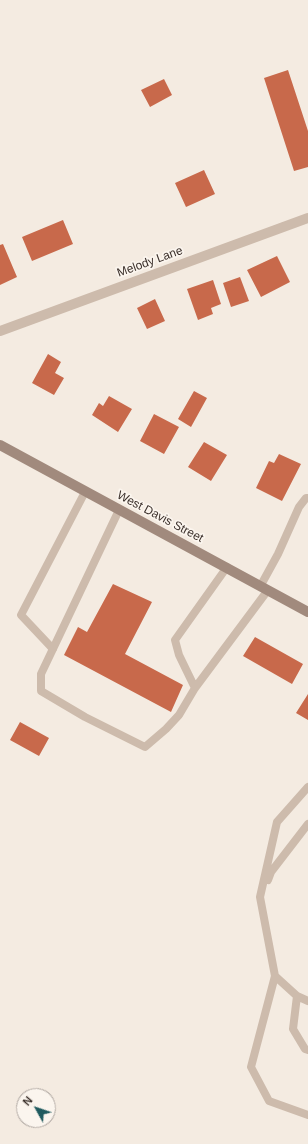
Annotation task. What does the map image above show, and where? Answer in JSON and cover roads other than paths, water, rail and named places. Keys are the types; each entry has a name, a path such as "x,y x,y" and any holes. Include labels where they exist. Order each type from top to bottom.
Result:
{"street":[{"name":"Melody Lane","path":"0,331 308,218"},
{"name":"West Davis Street","path":"0,445 308,612"}],"lane":[{"path":"53,649 21,615 85,492"},
{"path":"119,510 41,674 41,691 85,717 145,747 166,729 179,715 195,688 264,588 299,507 306,498 308,498"},
{"path":"195,688 179,655 175,645 175,640 227,567"},
{"path":"308,787 277,822 260,897 275,976 251,1067 269,1101 308,1115"},
{"path":"260,897 271,872 308,824"},
{"path":"275,976 297,996 308,1001"},
{"path":"297,996 293,1029 305,1049 308,1050"}]}
